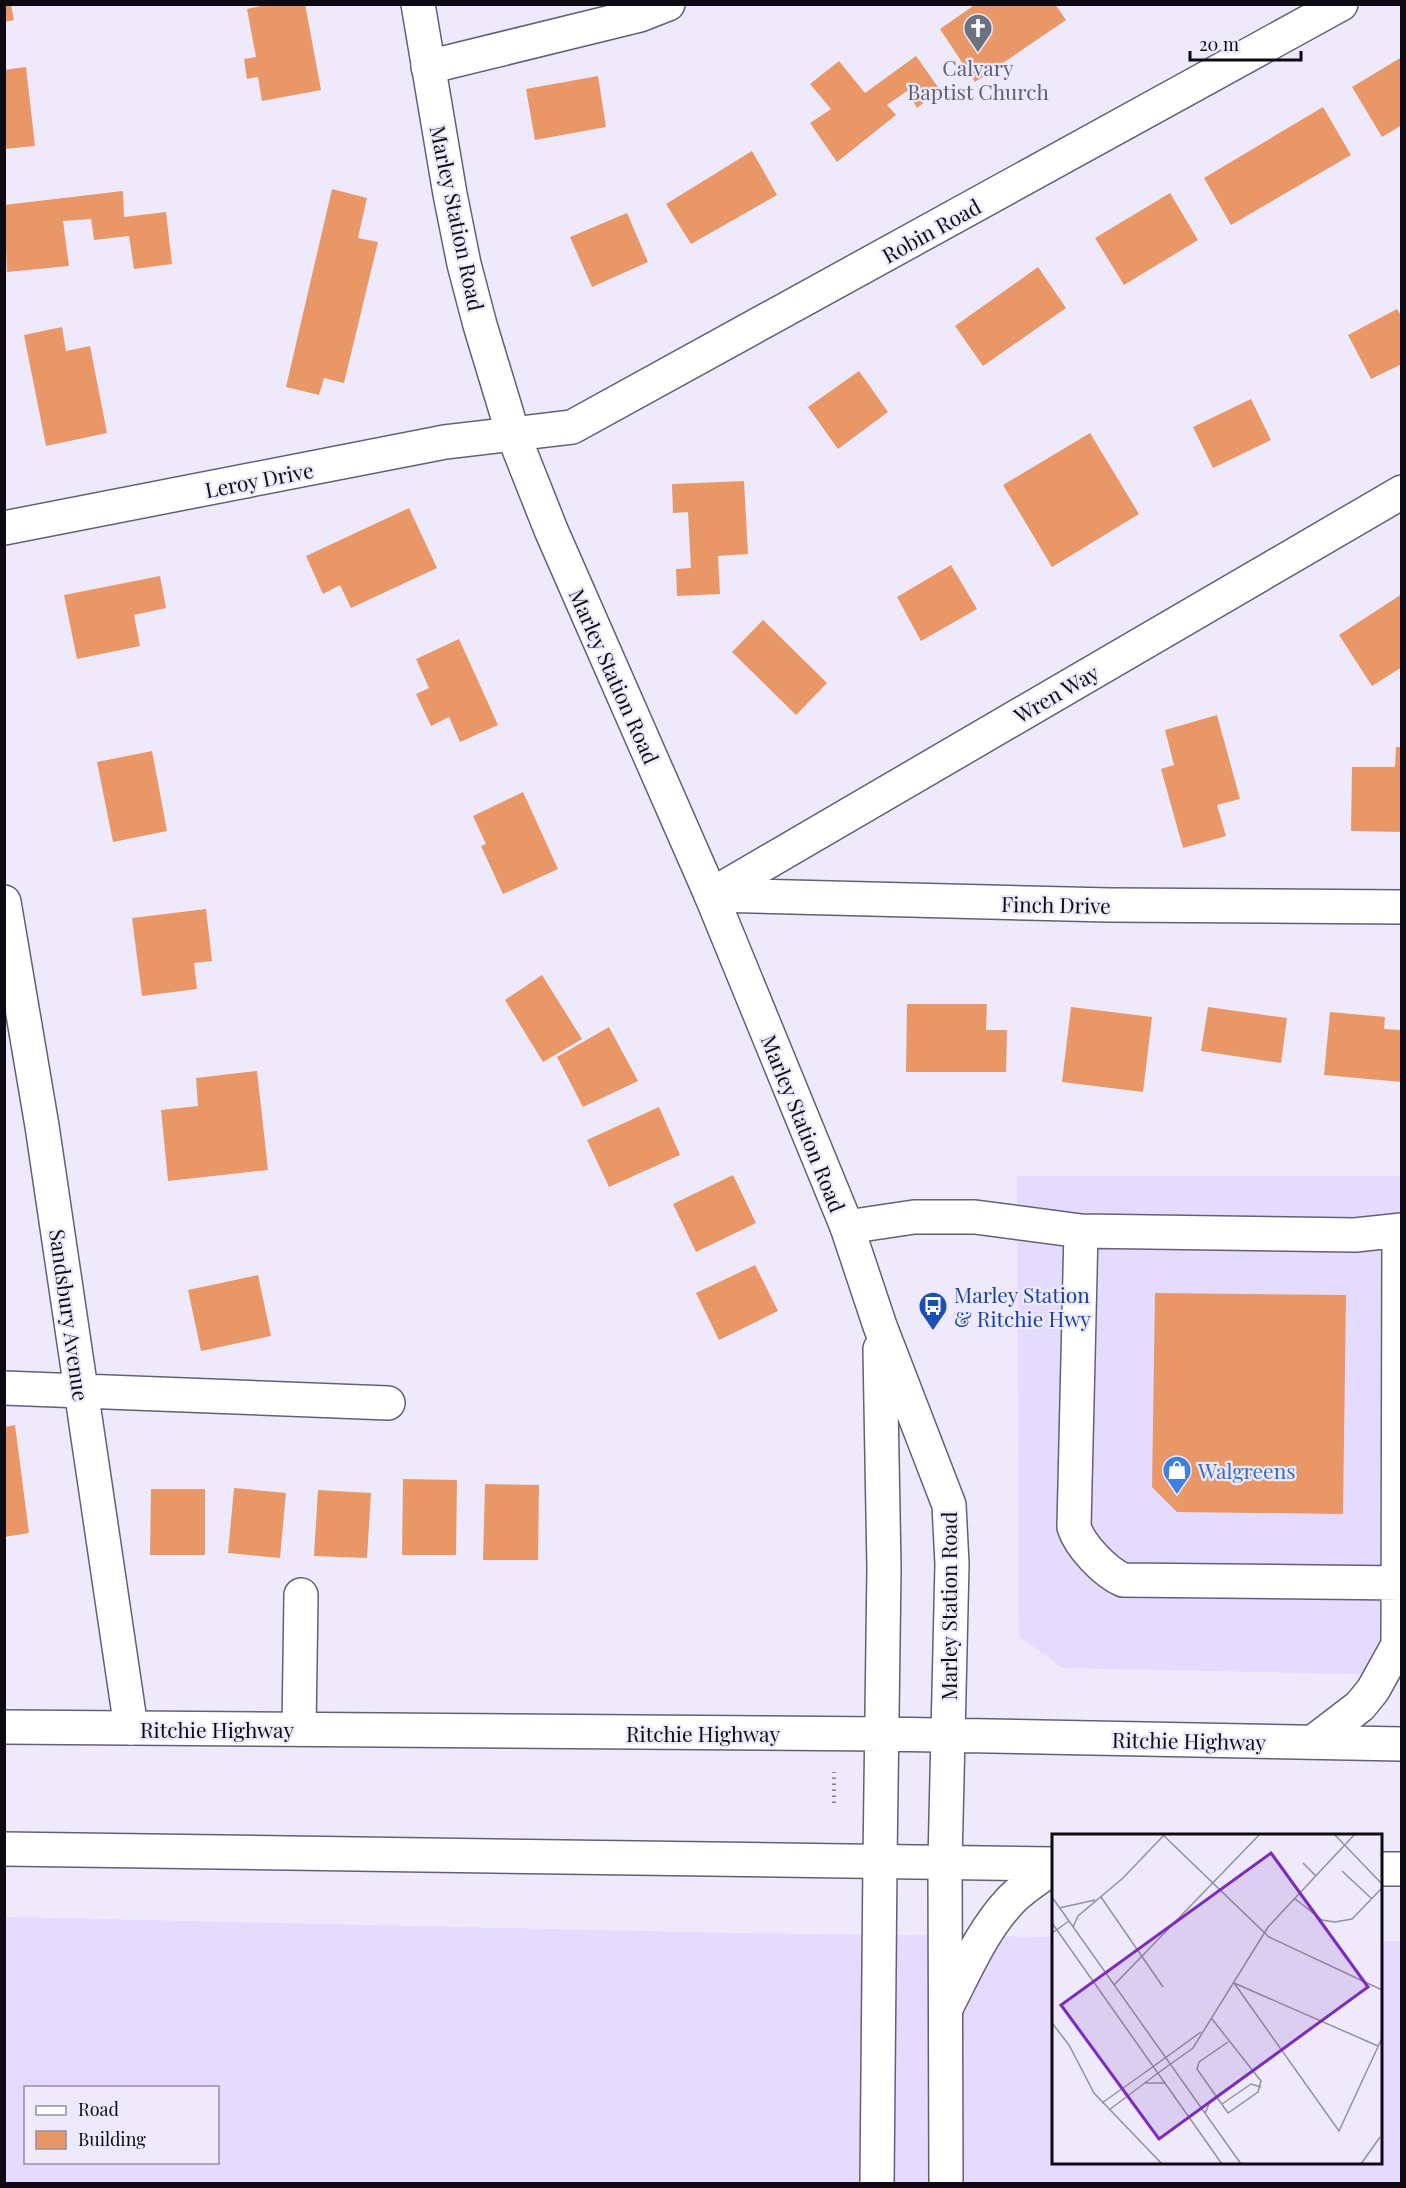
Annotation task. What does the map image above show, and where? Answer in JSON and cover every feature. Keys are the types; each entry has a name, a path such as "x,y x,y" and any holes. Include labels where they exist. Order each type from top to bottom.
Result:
{"main road":[{"name":"Marley Station Road","path":"418,4 450,194 465,264 480,325 513,434 551,530 711,895 847,1227 880,1326 949,1505 952,1564 945,1862 946,2184"},
{"path":"429,68 640,15 668,4"},
{"name":"Robin Road","path":"513,434 572,428 1341,4"},
{"name":"Leroy Drive","path":"4,528 445,442 513,434"},
{"name":"Wren Way","path":"711,895 1401,492"},
{"name":"Finch Drive","path":"711,895 1109,905 1401,907"},
{"name":"Sandsbury Avenue","path":"4,902 42,1126 131,1728"},
{"path":"847,1227 914,1217 975,1217 1081,1231 1355,1235 1400,1231 1400,1648 1360,1706 1313,1742"},
{"path":"1081,1231 1074,1527 1084,1546 1112,1575 1123,1581 1400,1583"},
{"name":"Marley Station Road","path":"877,2184 884,1482 880,1326"},
{"path":"4,1388 388,1403"},
{"path":"299,1729 301,1595"},
{"name":"Ritchie Highway","path":"4,1727 882,1734 1401,1744"},
{"path":"4,1849 945,1862 1052,1866"},
{"path":"946,2008 977,1948 994,1921 1011,1900 1052,1867"},
{"path":"1382,1869 1401,1869"}],"path":[{"path":"834,1772 834,1803"}],"shaded area":[{"path":"1017,1176 1401,1176 1401,1675 1062,1668 1019,1636"},
{"path":"5,1917 731,1933 1052,1937 1052,2164 1382,2164 1382,1941 1401,1941 1401,2183 5,2184"}],"building":[{"path":"270,4 305,4 321,90 262,101 258,77 247,79 244,59 256,57 247,9"},
{"path":"976,4 1055,4 1066,20 975,82 940,29"},
{"path":"4,5 11,5 14,20 4,22"},
{"path":"916,56 940,90 917,108 907,91 887,105 896,115 837,162 810,123 831,109 810,84 839,61 865,93"},
{"path":"1402,57 1402,125 1382,137 1352,87"},
{"path":"26,67 35,146 4,149 4,70"},
{"path":"598,76 606,127 535,140 526,89"},
{"path":"1323,107 1351,155 1231,225 1204,178"},
{"path":"752,151 777,195 691,244 666,204"},
{"path":"332,189 367,198 358,238 378,242 344,383 324,378 319,395 286,387"},
{"path":"123,191 124,217 166,212 172,264 134,269 129,236 94,240 91,219 63,221 69,266 7,272 4,205"},
{"path":"1170,193 1198,240 1124,285 1095,238"},
{"path":"627,213 648,262 592,287 570,237"},
{"path":"1038,267 1066,308 983,366 955,326"},
{"path":"1397,309 1402,317 1402,364 1371,379 1348,335"},
{"path":"62,327 66,351 90,346 107,433 46,446 24,335"},
{"path":"859,371 888,412 838,449 808,407"},
{"path":"1251,399 1271,440 1213,468 1193,427"},
{"path":"1090,433 1139,514 1052,567 1003,485"},
{"path":"744,481 748,554 718,556 720,594 677,596 676,569 691,568 688,512 673,513 672,484"},
{"path":"409,508 437,568 351,608 340,585 323,594 306,556"},
{"path":"951,565 977,609 921,641 897,597"},
{"path":"160,576 166,608 134,615 140,646 77,659 64,595"},
{"path":"1402,594 1402,667 1372,686 1339,635"},
{"path":"763,620 827,683 796,715 732,652"},
{"path":"459,639 498,725 460,742 449,717 431,726 416,694 429,688 416,659"},
{"path":"1217,715 1240,799 1217,805 1226,836 1183,848 1161,769 1174,765 1165,730"},
{"path":"1396,747 1402,747 1402,832 1351,831 1352,767 1395,767"},
{"path":"152,751 167,831 113,842 97,762"},
{"path":"523,792 558,869 503,894 481,846 486,844 473,816"},
{"path":"206,909 212,961 194,963 197,989 142,996 132,918"},
{"path":"542,975 582,1039 543,1062 505,1000"},
{"path":"907,1004 987,1004 986,1030 1007,1030 1006,1072 906,1072"},
{"path":"1071,1007 1152,1017 1143,1092 1062,1082"},
{"path":"1208,1007 1287,1018 1281,1063 1201,1051"},
{"path":"1330,1012 1385,1017 1384,1029 1402,1030 1402,1082 1324,1075"},
{"path":"609,1027 638,1081 583,1107 557,1057"},
{"path":"257,1071 268,1170 168,1181 161,1110 198,1106 196,1078"},
{"path":"659,1107 680,1155 609,1187 587,1140"},
{"path":"733,1175 756,1223 696,1252 673,1204"},
{"path":"755,1265 778,1311 719,1340 696,1293"},
{"path":"258,1275 271,1336 201,1351 188,1290"},
{"path":"1155,1293 1346,1295 1343,1514 1177,1512 1152,1487"},
{"path":"15,1425 29,1533 4,1537 4,1427"},
{"path":"403,1479 457,1480 456,1555 402,1555"},
{"path":"485,1484 539,1485 538,1560 483,1560"},
{"path":"234,1488 286,1493 280,1558 228,1553"},
{"path":"151,1489 205,1489 205,1555 150,1555"},
{"path":"318,1490 371,1493 367,1558 314,1556"}],"place":[{"name":"Calvary Baptist Church","path":"978,54"},
{"name":"Marley Station & Ritchie Hwy","path":"933,1332"},
{"name":"Walgreens","path":"1177,1496"}]}
